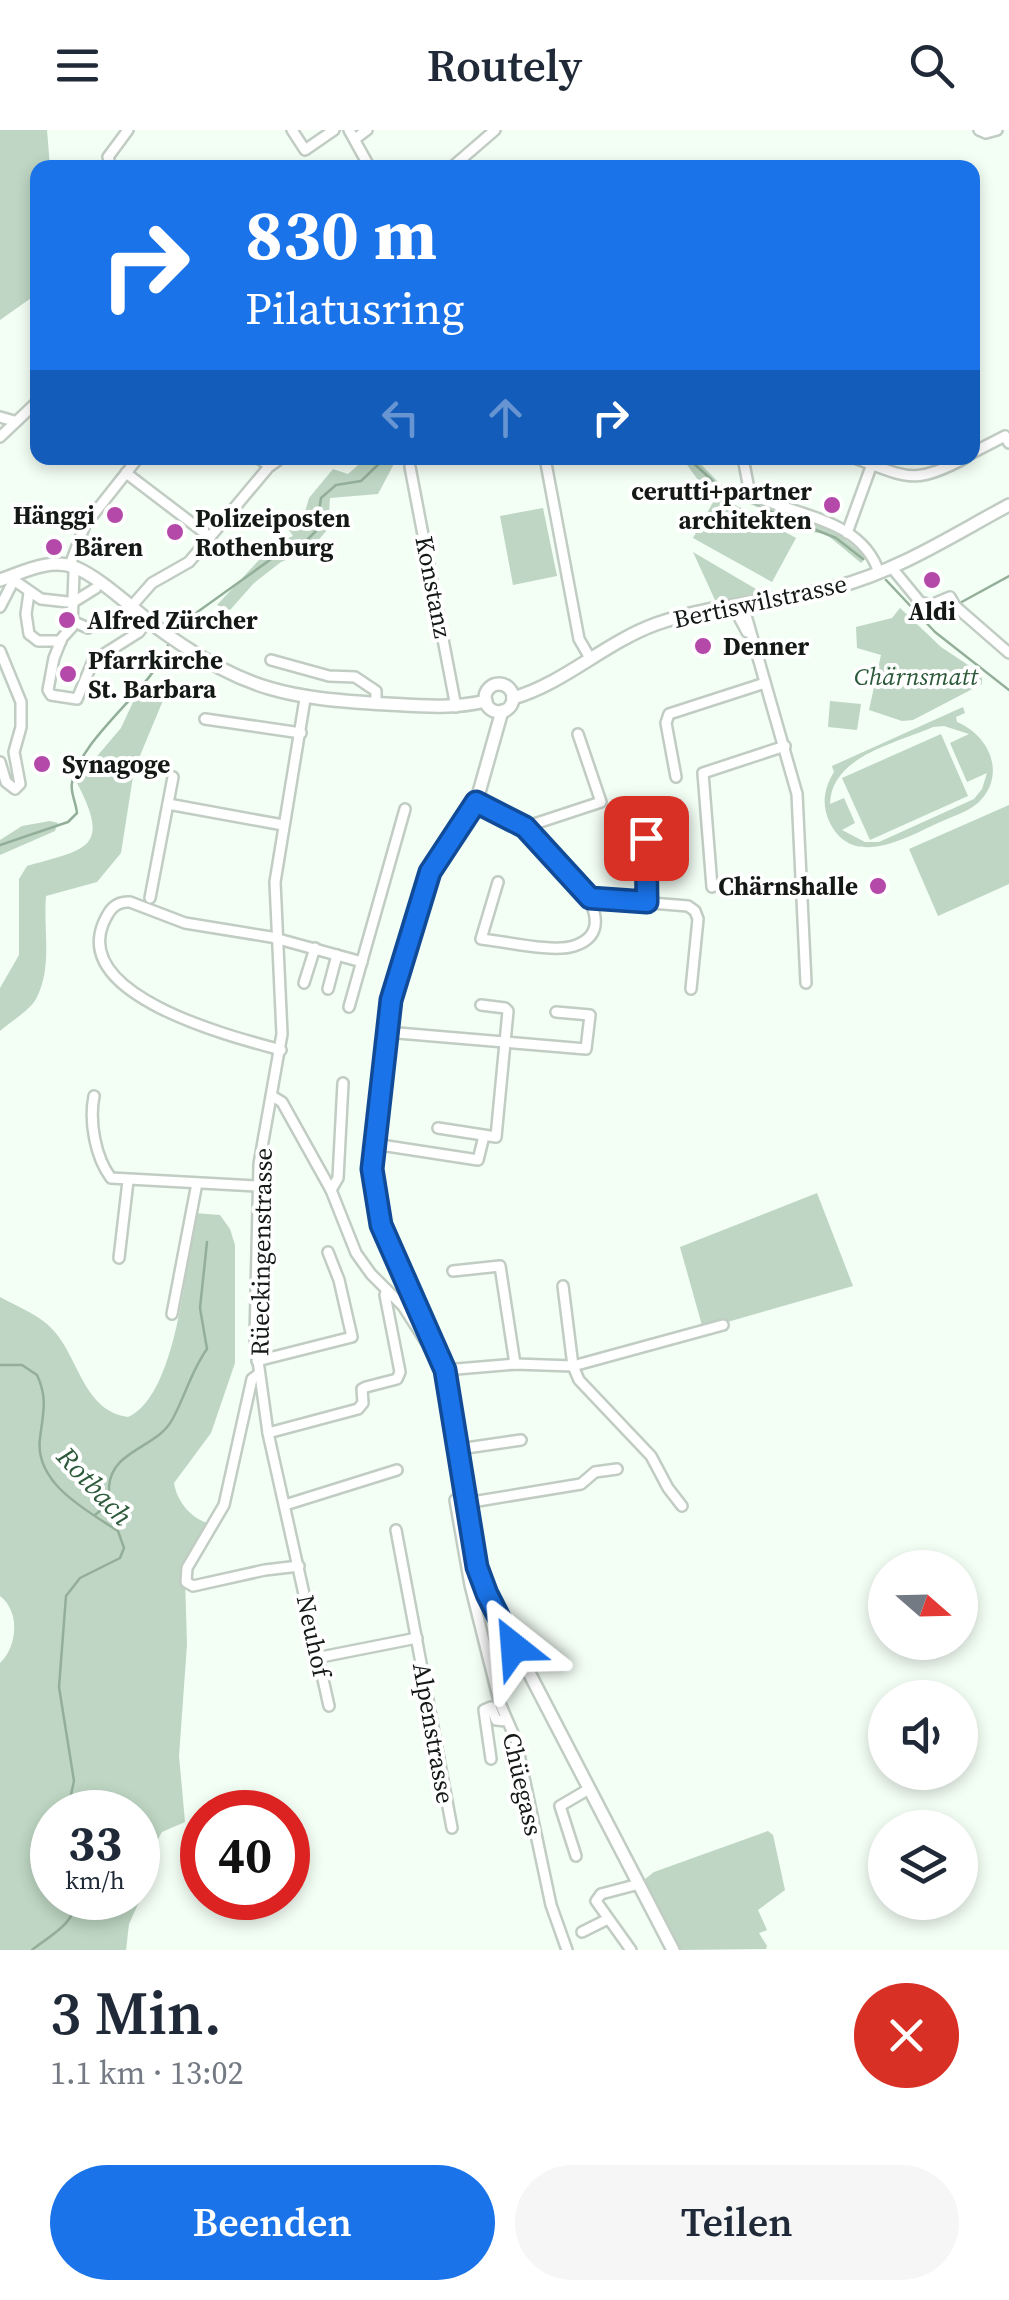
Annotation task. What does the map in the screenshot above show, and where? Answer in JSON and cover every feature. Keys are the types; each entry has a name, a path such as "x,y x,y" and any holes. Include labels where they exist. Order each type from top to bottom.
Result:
{"street":[{"path":"109,160 128,130"},
{"path":"292,130 305,150 334,130"},
{"path":"366,160 352,134 367,130"},
{"path":"459,160 495,130"},
{"path":"979,130 986,134 997,130"},
{"path":"0,437 30,408"},
{"path":"0,417 14,421"},
{"path":"980,450 1007,439"},
{"path":"132,465 85,525 73,573 72,627 62,640 48,690 52,695 77,700 92,660 139,632 148,622"},
{"path":"265,465 268,468"},
{"path":"130,608 152,583 190,562 272,465"},
{"path":"546,465 580,640 590,658"},
{"path":"744,465 750,494 848,533 872,556 879,573"},
{"path":"848,533 872,465"},
{"path":"875,465 922,477 949,465"},
{"name":"Konstanz","path":"410,467 456,707"},
{"path":"126,473 210,537"},
{"name":"Bertiswilstrasse","path":"513,698 551,684 648,627 693,612 834,588 879,573 1009,505"},
{"path":"0,580 47,565 73,573"},
{"path":"892,568 920,602 931,605 950,597 955,606 1009,652"},
{"name":"Bertiswilstrasse","path":"73,573 90,576 148,622 239,679 305,698 456,707 486,701 488,690 498,684 508,688 513,698 510,707 502,712"},
{"path":"14,578 42,598 70,602 94,587"},
{"path":"0,607 14,578"},
{"path":"29,592 29,634 44,642 62,640"},
{"path":"738,605 797,794 806,984"},
{"path":"72,622 88,628"},
{"path":"0,650 21,702 21,728 14,752 20,784 15,789 6,782 0,762"},
{"path":"271,660 330,676 355,677 376,692 376,704"},
{"path":"676,776 666,723 669,714 765,683"},
{"name":"Rüeckingenstrasse","path":"299,1566 268,1433 257,1361 258,1186 281,1050 283,1008 274,894 305,698"},
{"path":"486,701 492,710 502,712 476,802 424,884 391,1000 374,1144 374,1188 381,1225 445,1370 458,1449 461,1501 477,1567 496,1611 673,1950"},
{"path":"205,718 301,734"},
{"path":"525,827 601,802 578,734"},
{"path":"712,887 703,773 785,746"},
{"path":"150,898 173,777"},
{"path":"476,802 525,827 590,898 596,911 592,930 585,940 573,946 480,939 498,882"},
{"path":"168,804 283,825"},
{"path":"349,1007 405,809"},
{"path":"646,826 647,902"},
{"path":"590,898 688,906 695,911 698,919 692,989"},
{"path":"281,1050 172,1014 143,1000 112,972 100,943 100,931 110,910 123,902 185,924 277,938 362,962"},
{"path":"304,982 315,948"},
{"path":"328,989 337,955"},
{"path":"438,1128 496,1136 508,1009 481,1005"},
{"path":"386,1032 586,1049 590,1015 556,1012"},
{"path":"330,1190 338,1178 343,1083"},
{"path":"94,1096 91,1118 104,1168 111,1178 258,1186"},
{"path":"272,1096 282,1102 330,1190 356,1253 403,1306 430,1348 439,1353"},
{"path":"374,1144 478,1160 483,1140"},
{"path":"119,1258 128,1181"},
{"path":"172,1314 197,1183"},
{"path":"257,1361 352,1337 328,1252"},
{"path":"453,1271 500,1266 515,1364"},
{"path":"563,1286 573,1366 588,1392 652,1456 682,1506"},
{"path":"268,1433 358,1408 364,1403 362,1389 400,1376 387,1290"},
{"path":"445,1370 515,1364 573,1366 723,1325"},
{"path":"259,1374 252,1379 224,1506 188,1568 186,1582 193,1586 299,1566"},
{"path":"458,1449 521,1440"},
{"path":"461,1501 582,1484 592,1473 617,1469"},
{"path":"285,1505 398,1470"},
{"name":"Chüegass","path":"461,1501 470,1585 499,1701 516,1740 551,1905 567,1950"},
{"name":"Alpenstrasse","path":"396,1530 452,1828"},
{"name":"Neuhof","path":"299,1566 329,1706"},
{"path":"480,1618 496,1611"},
{"name":"Alpenstrasse","path":"321,1656 416,1638"},
{"path":"491,1759 484,1710 490,1707 496,1720 507,1720"},
{"path":"576,1856 560,1806 589,1790"},
{"path":"631,1950 596,1903 598,1896 639,1884"},
{"path":"582,1932 608,1919"}],"green space":[{"path":"0,130 47,130 49,160 30,160 30,299 0,320"},
{"path":"358,465 393,465 378,494 330,498 328,529 310,550 281,562 254,583 230,610 217,605 273,545 293,536 289,530 292,520 302,522 309,498 333,469 348,474"},
{"path":"687,465 702,465 721,485 770,505 769,509 781,514 783,509 828,526 867,557 861,563 826,534 796,530 796,525 698,480"},
{"path":"717,495 796,538 772,582 693,538"},
{"path":"543,508 557,576 513,585 500,516"},
{"path":"693,552 766,595 715,600"},
{"name":"Chärnsmatt","path":"900,608 941,647 982,678 982,684 913,720 902,721 869,710 881,655 857,648 856,627 892,618"},
{"path":"164,698 134,770 121,853 97,882 46,896 46,961 41,987 29,1008 0,1031 0,988 19,955 19,879 27,866 65,855 87,843 92,821 76,781 121,728 134,700"},
{"path":"830,701 861,704 857,730 828,727"},
{"path":"963,707 965,713 956,717 957,722 978,736 993,768 987,791 970,809 895,842 866,847 852,845 840,837 827,816 825,797 834,772 832,766","holes":["944,726 969,734 950,743 967,782 987,773 974,799 879,842 865,842 842,830 855,823 844,798 830,804 841,774 854,763 933,727"]},
{"path":"941,734 968,796 870,840 842,778"},
{"path":"1009,805 1009,884 938,916 909,849"},
{"path":"58,823 55,831 0,855 0,840 22,826"},
{"path":"817,1193 853,1286 703,1329 680,1247"},
{"path":"194,1213 220,1215 235,1245 235,1363 211,1433 174,1483 186,1509 211,1524 185,1580 187,1644 179,1756 180,1824 160,1836 160,1790 30,1790 30,1920 131,1920 126,1950 0,1950 0,1663 13,1638 14,1619 0,1596 0,1297 48,1325 63,1342 92,1395 113,1413 128,1417 145,1404 158,1383 169,1356 183,1294"},
{"path":"768,1831 773,1835 785,1890 758,1910 767,1930 759,1933 766,1949 677,1950 645,1879 654,1872"}],"waterway":[{"path":"172,630 175,617 196,613 281,552 304,543 316,531 321,498 336,485 361,481 378,465"},
{"path":"696,465 715,483 836,538 863,559"},
{"path":"958,604 1009,576"},
{"path":"886,580 935,632 1009,690"},
{"path":"925,619 950,608"},
{"path":"0,845 68,822 77,813 72,786 78,765 148,678 169,643"},
{"path":"95,1515 109,1503 109,1487 118,1465 172,1420 207,1349 200,1308 207,1242"},
{"name":"Rotbach","path":"0,1365 22,1365 37,1375 44,1399 40,1454 45,1469 65,1494 118,1531 124,1548 120,1558 80,1578 66,1596 59,1687 74,1781 72,1790"},
{"name":"Rotbach","path":"32,1950 68,1920"}],"place":[{"name":"cerutti+partner architekten","path":"832,505"},
{"name":"Hänggi","path":"115,515"},
{"name":"Polizeiposten Rothenburg","path":"175,532"},
{"name":"Bären","path":"54,547"},
{"name":"Aldi","path":"932,580"},
{"name":"Alfred Zürcher","path":"67,620"},
{"name":"Denner","path":"703,646"},
{"name":"Pfarrkirche St. Barbara","path":"68,674"},
{"name":"Synagoge","path":"42,764"},
{"name":"Chärnshalle","path":"878,886"}],"route":[{"path":"514,1647 477,1567 445,1370 381,1225 375,1196 374,1144 391,1000 424,884 476,802 525,827 590,898 647,902 646,838"}]}
